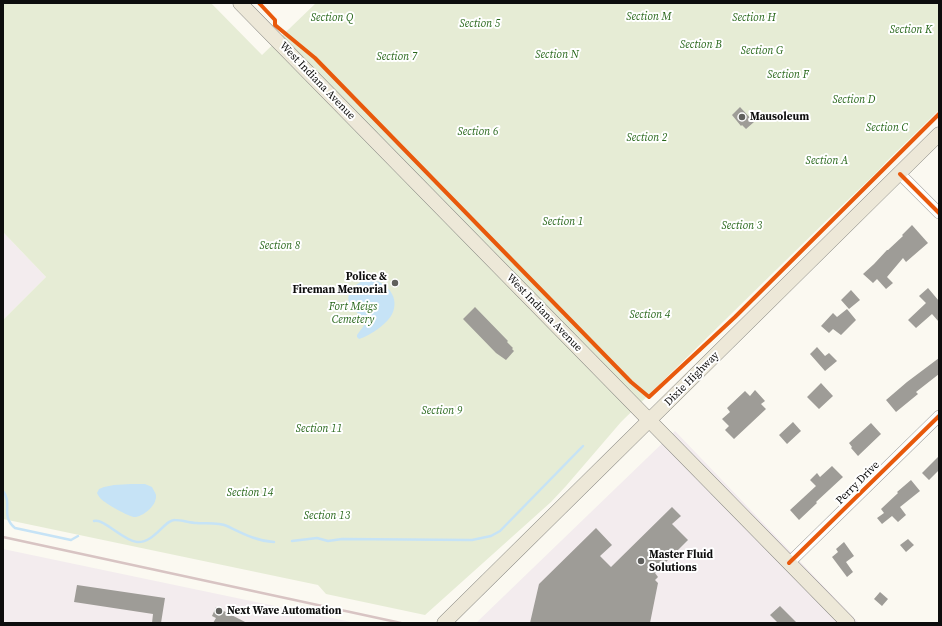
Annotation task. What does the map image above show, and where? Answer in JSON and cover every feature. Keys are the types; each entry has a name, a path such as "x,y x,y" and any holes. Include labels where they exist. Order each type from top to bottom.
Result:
{"main road":[{"name":"West Indiana Avenue","path":"240,3 848,623"},
{"name":"Dixie Highway","path":"444,623 939,134"}],"street":[{"path":"900,174 939,213"},
{"name":"Perry Drive","path":"789,563 939,416"}],"shaded area":[{"path":"3,232 46,277 3,320"},
{"path":"675,431 859,623 476,623"},
{"path":"3,549 356,623 3,623"}],"green space":[{"name":"Fort Meigs Cemetery","path":"3,3 211,3 262,55 316,3 939,3 939,110 621,422 551,502 425,615 326,594 318,585 3,519 3,320 46,277 3,232"}],"water":[{"path":"366,280 372,280 384,285 392,294 395,306 391,316 383,325 374,332 359,339 357,335 365,324 365,320 351,306 348,297 354,286"},
{"path":"145,484 152,487 156,495 155,502 150,509 136,517 112,507 101,499 97,493 99,489 104,487"}],"building":[{"name":"Mausoleum","path":"740,107 754,122 746,129 742,125 741,126 732,115"},
{"path":"912,225 928,243 906,262 903,258 887,277 893,283 886,289 877,279 873,283 863,274 903,236 902,235"},
{"path":"928,288 939,301 939,322 932,314 916,328 908,320 926,303 919,296"},
{"path":"851,290 860,300 849,309 841,300"},
{"path":"475,307 513,348 512,349 514,351 506,360 496,353 463,319"},
{"path":"847,309 856,320 841,335 833,329 829,333 821,326 833,313 837,317"},
{"path":"817,347 825,356 829,353 837,361 825,371 810,354"},
{"path":"939,358 939,374 916,392 918,394 896,412 886,400"},
{"path":"821,383 833,396 819,409 807,397"},
{"path":"755,390 765,401 761,404 766,409 734,439 725,430 729,426 722,419 730,412 727,408 745,391 750,396"},
{"path":"793,422 801,431 787,444 779,435"},
{"path":"871,423 881,434 858,456 851,448 852,447 849,443"},
{"path":"939,456 939,470 929,480 922,473"},
{"path":"832,466 843,477 799,520 790,510 816,486 810,480 817,473 820,477"},
{"path":"911,480 920,491 900,507 906,515 898,522 892,516 882,524 877,518 884,513 881,509"},
{"name":"Master Fluid Solutions","path":"672,507 681,516 672,524 688,540 655,573 658,577 655,580 658,583 650,623 530,623 539,584 596,528 612,545 600,556 611,567"},
{"path":"908,539 914,545 906,552 900,545"},
{"path":"844,542 854,556 846,562 853,572 847,577 832,557 838,552 836,549"},
{"path":"77,585 165,598 161,623 152,623 153,614 74,602"},
{"path":"880,592 888,599 882,606 874,599"},
{"path":"780,606 797,623 778,623 770,615"},
{"name":"Next Wave Automation","path":"216,607 247,623 213,623 216,618 212,616"}],"waterway":[{"path":"292,541 317,538 328,541 342,539 472,540 491,536 500,531 583,446"},
{"path":"3,491 7,500 8,519 15,528 71,540 78,536"},
{"path":"94,521 103,523 126,538 137,542 149,539 167,523 175,520 223,525 255,538 274,542"}],"railway":[{"path":"3,537 401,623"}],"cycle path":[{"path":"259,3 275,20 275,25 315,58 631,382 649,397 735,317 939,114"},
{"path":"900,174 939,213"},
{"path":"789,563 939,416"}],"place":[{"name":"Mausoleum","path":"742,117"},
{"name":"Police & Fireman Memorial","path":"395,283"},
{"name":"Master Fluid Solutions","path":"641,561"},
{"name":"Next Wave Automation","path":"219,611"}],"park label":[{"name":"Section M","path":"649,17"},
{"name":"Section Q","path":"332,18"},
{"name":"Section H","path":"754,18"},
{"name":"Section 5","path":"480,24"},
{"name":"Section K","path":"911,30"},
{"name":"Section B","path":"701,45"},
{"name":"Section G","path":"762,51"},
{"name":"Section N","path":"557,55"},
{"name":"Section 7","path":"397,57"},
{"name":"Section F","path":"788,75"},
{"name":"Section D","path":"854,100"},
{"name":"Section C","path":"887,128"},
{"name":"Section 6","path":"478,132"},
{"name":"Section 2","path":"647,138"},
{"name":"Section A","path":"827,161"},
{"name":"Section 1","path":"563,222"},
{"name":"Section 3","path":"742,226"},
{"name":"Section 8","path":"280,246"},
{"name":"Section 4","path":"650,315"},
{"name":"Section 9","path":"442,411"},
{"name":"Section 11","path":"319,429"},
{"name":"Section 14","path":"250,493"},
{"name":"Section 13","path":"327,516"}]}
